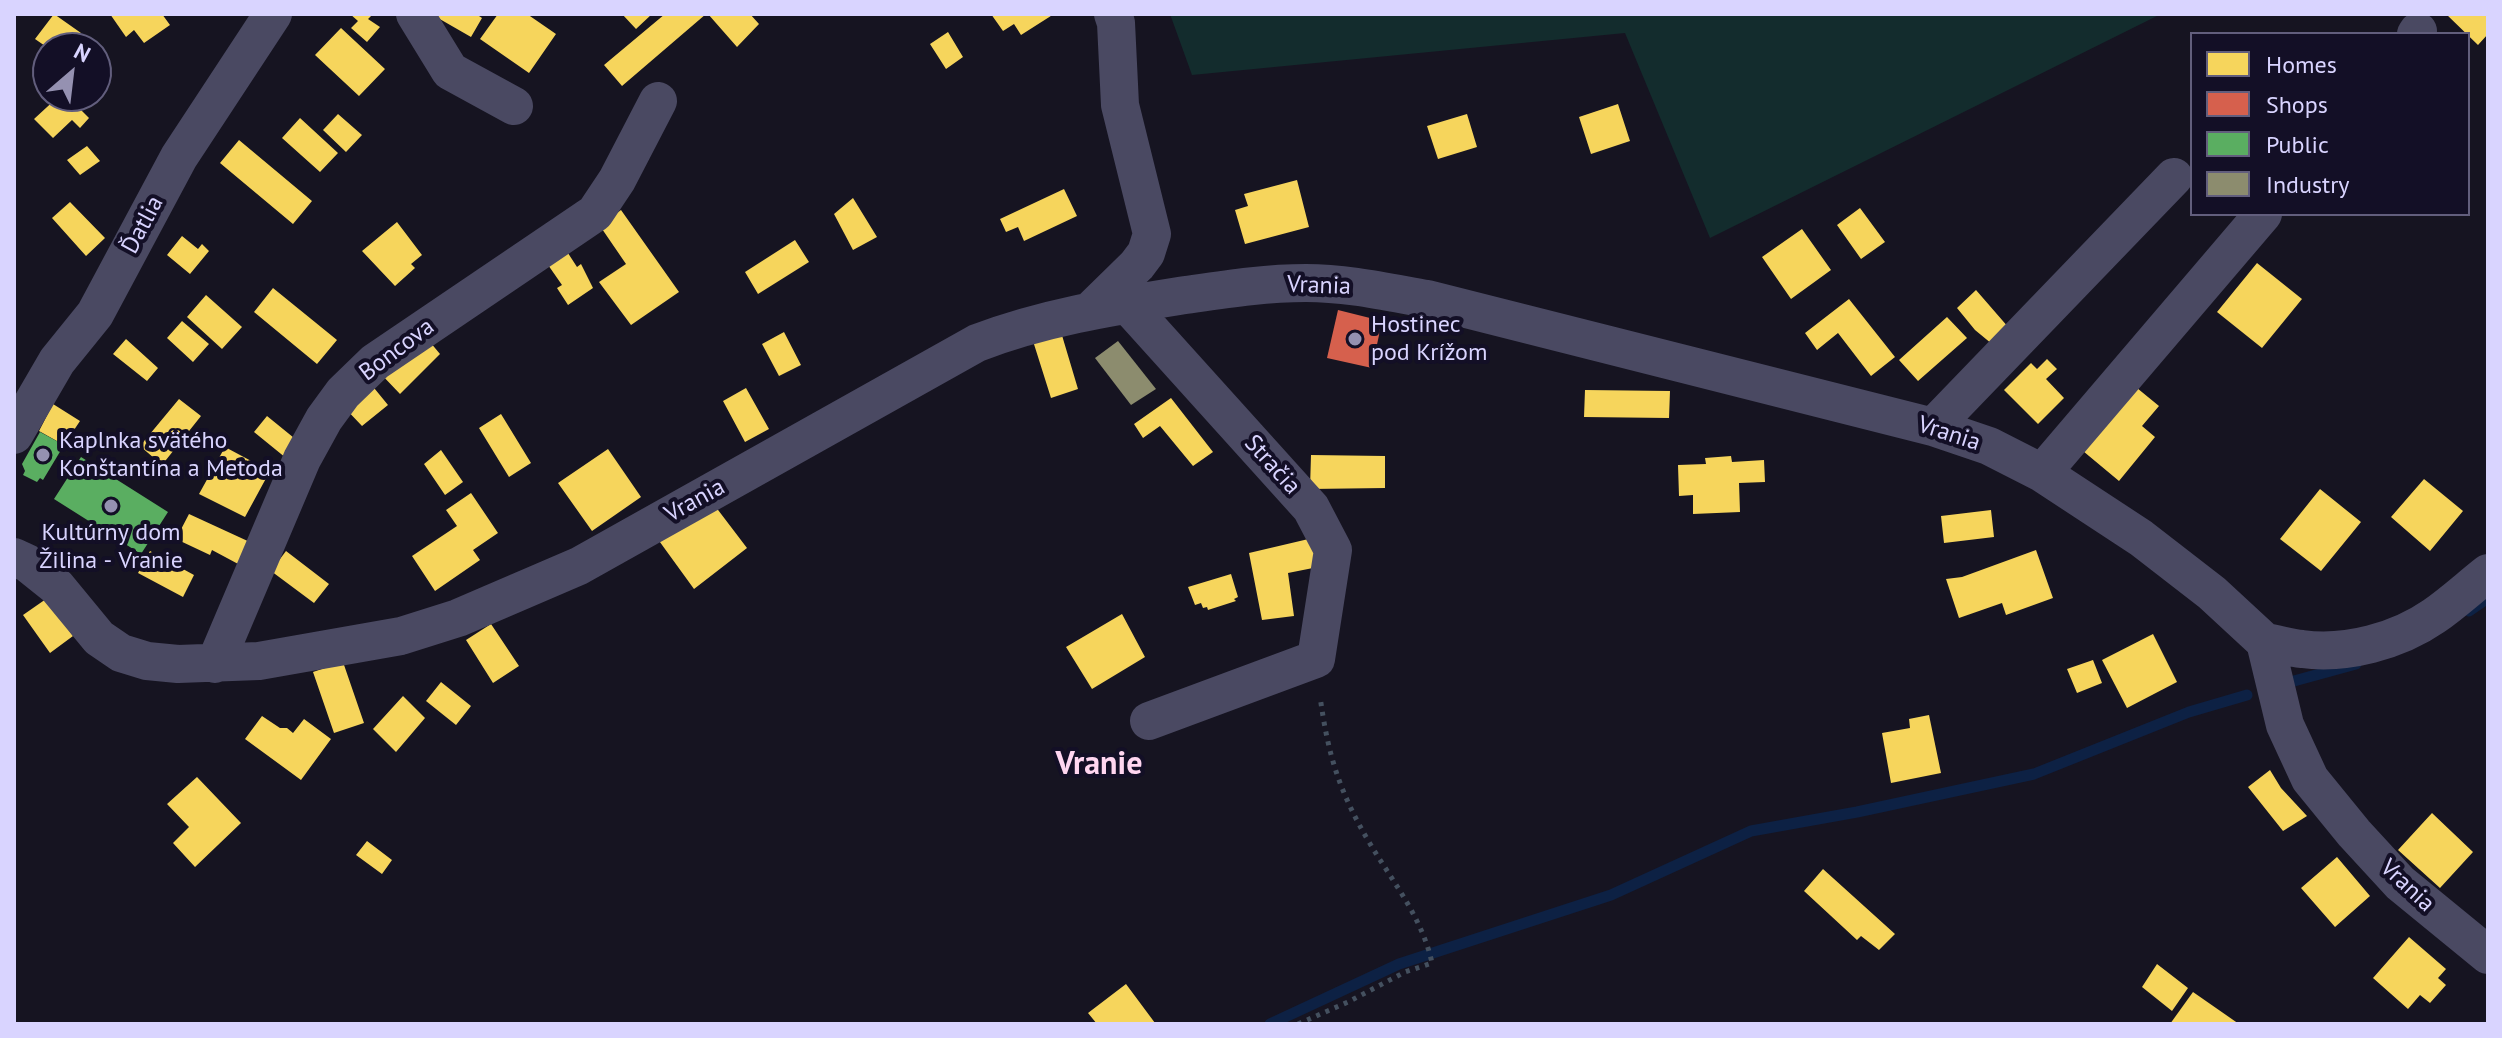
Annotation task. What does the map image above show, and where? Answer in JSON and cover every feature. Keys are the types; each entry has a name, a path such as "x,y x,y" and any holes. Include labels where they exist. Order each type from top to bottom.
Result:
{"street":[{"name":"Ďatlia","path":"14,435 57,361 95,314 179,157 273,14"},
{"path":"415,14 450,71 514,106"},
{"path":"1109,307 1146,253 1152,234 1120,105 1113,14"},
{"name":"Boncova","path":"215,664 302,459 324,419 343,393 375,362 595,213 617,180 658,101"},
{"path":"1933,427 2174,177"},
{"path":"2042,473 2261,216"},
{"name":"Vrania","path":"14,557 27,563 57,587 99,638 121,653 147,661 178,664 259,661 401,636 458,618 579,566 977,343 1004,333 1109,307 1254,285 1307,283 1357,286 1427,299 1933,427 1989,446 2042,473 2141,538 2212,593 2265,642 2285,725 2310,779 2400,883 2488,955"},
{"name":"Stračia","path":"1109,307 1311,508 1333,550 1316,659"},
{"path":"2265,642 2303,650 2334,650 2392,637 2433,617 2488,573"},
{"path":"1149,721 1316,659"}],"path":[{"path":"1298,1024 1405,972 1432,963 1414,913 1370,843 1344,795 1331,761 1316,659"}],"green space":[{"path":"1170,14 2161,14 1710,238 1625,33 1192,75"}],"building: Homes":[{"path":"54,14 80,32 40,32"},
{"path":"110,14 162,14 170,25 144,43 134,30 126,37"},
{"path":"350,14 373,14 368,19 380,27 367,42 351,28 358,21"},
{"path":"431,14 476,14 482,18 471,37"},
{"path":"498,14 527,14 556,34 529,73 480,39"},
{"path":"622,14 652,14 636,29"},
{"path":"665,14 706,14 622,86 604,65"},
{"path":"708,14 750,14 759,24 737,47"},
{"path":"991,14 1054,14 1021,35 1014,24 1003,31"},
{"path":"2446,14 2488,14 2488,34 2478,45 2470,37 2470,32 2465,32"},
{"path":"341,28 385,69 359,96 315,55"},
{"path":"948,32 963,57 946,69 930,44"},
{"path":"1618,104 1630,141 1591,154 1579,117"},
{"path":"42,112 83,112 89,118 80,128 72,120 53,138 34,119"},
{"path":"338,114 362,135 346,152 323,130"},
{"path":"1467,114 1477,147 1438,159 1427,126"},
{"path":"300,118 338,153 320,172 282,138"},
{"path":"239,140 312,201 293,224 220,163"},
{"path":"87,146 100,161 80,175 67,160"},
{"path":"1297,180 1309,227 1245,244 1235,210 1248,206 1244,194"},
{"path":"1064,189 1077,216 1024,241 1018,227 1006,232 1000,219"},
{"path":"853,198 877,237 853,250 834,214"},
{"path":"70,202 105,238 86,256 52,218"},
{"path":"1860,208 1885,242 1861,259 1837,225"},
{"path":"621,210 679,292 631,325 599,282 626,264 600,226"},
{"path":"397,222 422,255 411,264 415,268 395,286 362,251"},
{"path":"1802,229 1831,270 1791,299 1762,257"},
{"path":"182,236 198,249 202,244 209,251 190,274 167,255"},
{"path":"795,240 809,262 758,294 745,272"},
{"path":"566,250 577,267 581,264 593,288 568,305 557,288 562,285 546,262"},
{"path":"2257,263 2302,299 2262,348 2217,312"},
{"path":"273,288 337,340 317,364 254,312"},
{"path":"1976,290 2009,328 1992,344 1975,330 1957,308"},
{"path":"206,295 242,327 222,349 187,317"},
{"path":"1849,299 1895,357 1871,376 1838,333 1817,350 1805,333"},
{"path":"1947,317 1967,338 1918,381 1899,360"},
{"path":"182,321 209,344 193,362 167,338"},
{"path":"784,332 801,365 779,376 762,344"},
{"path":"1061,332 1078,389 1051,398 1033,341"},
{"path":"425,336 440,354 400,394 380,373"},
{"path":"126,339 158,368 147,381 113,354"},
{"path":"2047,359 2057,369 2046,379 2064,398 2038,424 2004,390 2031,363 2037,369"},
{"path":"370,383 388,405 362,426 343,406"},
{"path":"746,388 769,429 745,442 723,401"},
{"path":"2137,388 2159,406 2142,426 2155,437 2119,481 2083,451"},
{"path":"1585,390 1670,391 1669,418 1584,417"},
{"path":"1171,398 1213,452 1193,466 1160,426 1143,438 1134,424"},
{"path":"179,399 201,416 162,465 140,446"},
{"path":"53,404 80,421 64,445 39,431"},
{"path":"501,414 531,463 509,477 479,428"},
{"path":"267,416 299,442 286,458 254,432"},
{"path":"225,447 270,471 245,517 199,494"},
{"path":"608,449 641,497 592,531 558,483"},
{"path":"441,450 463,482 445,495 424,464"},
{"path":"1311,455 1385,456 1385,488 1310,489"},
{"path":"1731,456 1732,462 1764,460 1765,482 1739,483 1740,512 1693,514 1693,495 1679,496 1678,465 1706,464 1705,458"},
{"path":"2424,479 2463,511 2430,551 2391,517"},
{"path":"2320,489 2361,522 2321,571 2280,539"},
{"path":"471,493 498,533 473,550 480,560 435,591 412,556 457,526 446,510"},
{"path":"712,502 747,548 694,589 657,538"},
{"path":"1991,510 1994,537 1944,543 1941,516"},
{"path":"189,514 252,543 240,565 212,550 210,555 176,539"},
{"path":"1317,537 1323,566 1288,573 1294,616 1262,620 1249,553"},
{"path":"2036,550 2053,598 2006,615 2002,603 1959,618 1946,579 1962,577"},
{"path":"150,551 194,575 183,597 138,573"},
{"path":"286,551 329,584 314,603 271,571"},
{"path":"1231,574 1238,597 1234,599 1236,601 1208,610 1201,603 1195,605 1188,587"},
{"path":"46,599 73,636 50,653 23,615"},
{"path":"1122,614 1145,657 1092,689 1066,647"},
{"path":"491,624 519,666 493,683 466,640"},
{"path":"2153,634 2177,682 2127,708 2102,660"},
{"path":"2093,660 2102,683 2077,693 2067,669"},
{"path":"343,662 364,723 334,733 313,672"},
{"path":"441,682 471,706 456,725 426,701"},
{"path":"403,696 425,718 396,752 373,729"},
{"path":"1929,715 1941,773 1891,783 1882,733 1910,728 1909,719"},
{"path":"262,716 293,733 304,719 331,739 301,780 245,739"},
{"path":"2270,770 2281,788 2307,816 2283,831 2248,787"},
{"path":"197,777 241,823 195,867 173,843 189,827 167,804"},
{"path":"2432,813 2473,852 2440,888 2398,850"},
{"path":"367,841 392,860 382,874 356,855"},
{"path":"2337,857 2370,896 2335,927 2301,888"},
{"path":"1823,869 1895,934 1879,950 1861,936 1857,940 1804,891"},
{"path":"2409,937 2446,969 2438,978 2446,985 2430,1003 2420,995 2408,1009 2373,978"},
{"path":"2157,964 2188,988 2172,1011 2142,987"},
{"path":"1126,984 1155,1023 1097,1024 1088,1013"},
{"path":"2193,992 2239,1024 2170,1024"}],"building: Shops":[{"name":"Hostinec pod Krížom","path":"1338,310 1382,321 1372,368 1327,358"}],"building: Public":[{"name":"Kaplnka svätého Konštantína a Metoda","path":"40,432 64,445 43,480 40,478 37,482 23,475 22,464"},
{"name":"Kultúrny dom Žilina - Vranie","path":"81,457 168,512 141,554 54,499"}],"building: Industry":[{"path":"1118,341 1156,389 1131,405 1095,358"}],"waterway":[{"path":"2469,611 2488,598"},
{"path":"2283,684 2356,664"},
{"path":"1270,1024 1399,964 1611,895 1751,831 2034,774 2189,712 2247,695"}],"place":[{"name":"Hostinec pod Krížom","path":"1355,339"},
{"name":"Kaplnka svätého Konštantína a Metoda","path":"43,455"},
{"name":"Kultúrny dom Žilina - Vranie","path":"111,506"}],"district":[{"name":"Vranie","path":"1099,765"}]}
